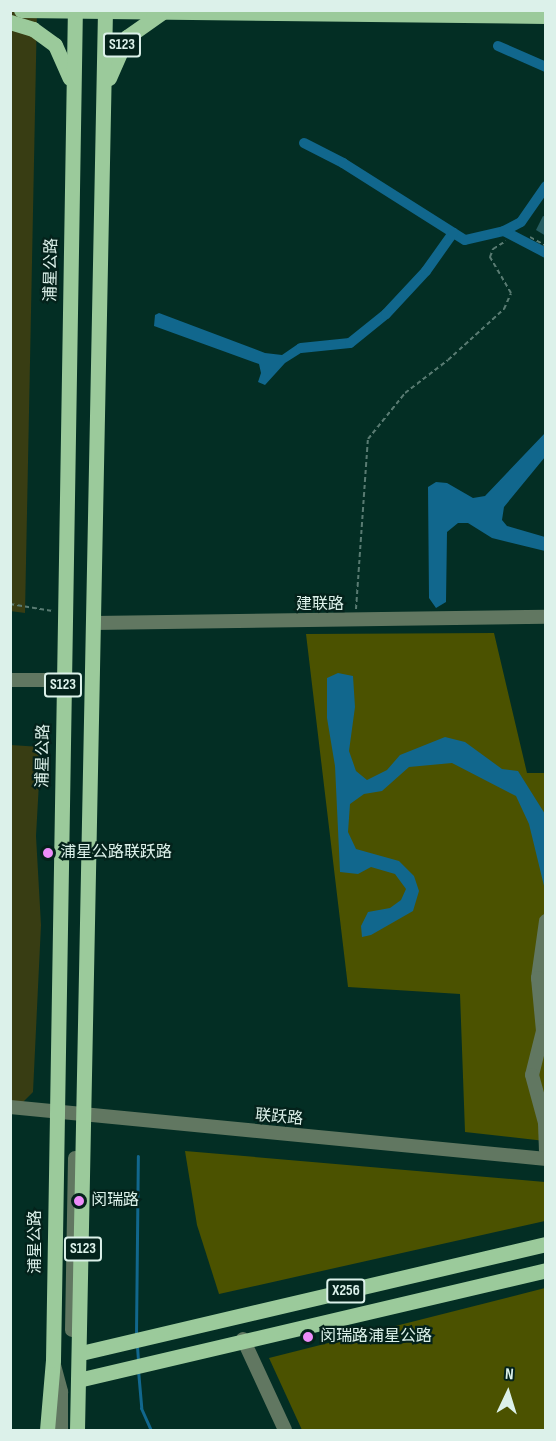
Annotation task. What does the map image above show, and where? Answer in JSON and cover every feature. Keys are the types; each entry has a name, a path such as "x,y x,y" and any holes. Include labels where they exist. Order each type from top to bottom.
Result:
{"main road":[{"path":"21,10 546,16"},
{"name":"浦星公路","path":"47,1431 53,1360 54,1114 75,11"},
{"name":"S123","path":"76,1431 81,1353 105,11"},
{"name":"S123","path":"104,95 117,52 128,37 147,20 164,12"},
{"name":"S123","path":"10,22 33,29 55,45 67,65 74,94"},
{"name":"X256","path":"81,1353 546,1244"},
{"name":"X256","path":"78,1380 124,1367 546,1270"}],"street":[{"name":"建联路","path":"94,623 546,617"},
{"path":"14,680 63,680"},
{"path":"545,921 538,978 543,1031 532,1075 545,1123 546,1150"},
{"name":"联跃路","path":"12,1107 54,1114 546,1159"},
{"path":"78,1380 72,1334 73,1201 76,1144 85,1117"},
{"path":"243,1340 285,1431"},
{"path":"53,1360 61,1392 61,1431"}],"path":[{"path":"530,237 546,246"},
{"path":"355,621 368,439 405,393 448,360 504,309 512,293 490,257 493,249 506,241"},
{"path":"10,604 64,612"}],"green space":[{"path":"10,11 37,11 25,613 10,611"},
{"path":"494,633 527,773 545,773 545,1141 465,1132 460,994 348,987 306,634"},
{"path":"11,745 41,747 36,836 41,925 33,1092 20,1105 11,1103"},
{"path":"185,1151 545,1182 545,1221 219,1294 197,1225"},
{"path":"545,1288 545,1430 302,1430 269,1358"}],"water":[{"path":"159,313 265,353 282,355 298,344 304,351 285,363 265,385 258,382 261,373 259,364 154,326 155,315"},
{"path":"545,433 545,457 504,507 502,520 507,526 545,537 545,551 492,538 468,523 458,523 447,532 446,602 436,608 429,598 428,487 436,482 447,483 473,498 485,496"},
{"path":"338,673 353,676 355,707 349,751 356,771 367,780 387,770 400,755 445,737 465,742 502,769 518,771 545,814 545,890 529,824 516,796 452,763 409,767 382,791 364,794 350,804 348,832 356,849 399,861 414,876 419,891 413,911 371,935 362,937 361,926 368,912 390,908 401,900 406,889 395,874 371,867 358,874 340,872 335,766 327,718 327,678"}],"building":[{"path":"543,216 546,217 546,236 536,230"}],"waterway":[{"path":"498,46 546,67"},
{"path":"304,143 343,163 465,240 504,231 546,253"},
{"path":"504,231 521,222 546,186"},
{"path":"301,348 350,343 386,314 426,271 453,233"},
{"path":"136,1334 138,1156"},
{"path":"137,1346 138,1361"},
{"path":"138,1370 141,1408 151,1430"}],"place":[{"name":"浦星公路联跃路","path":"48,853"},
{"name":"闵瑞路","path":"79,1201"},
{"name":"闵瑞路浦星公路","path":"308,1337"}]}
